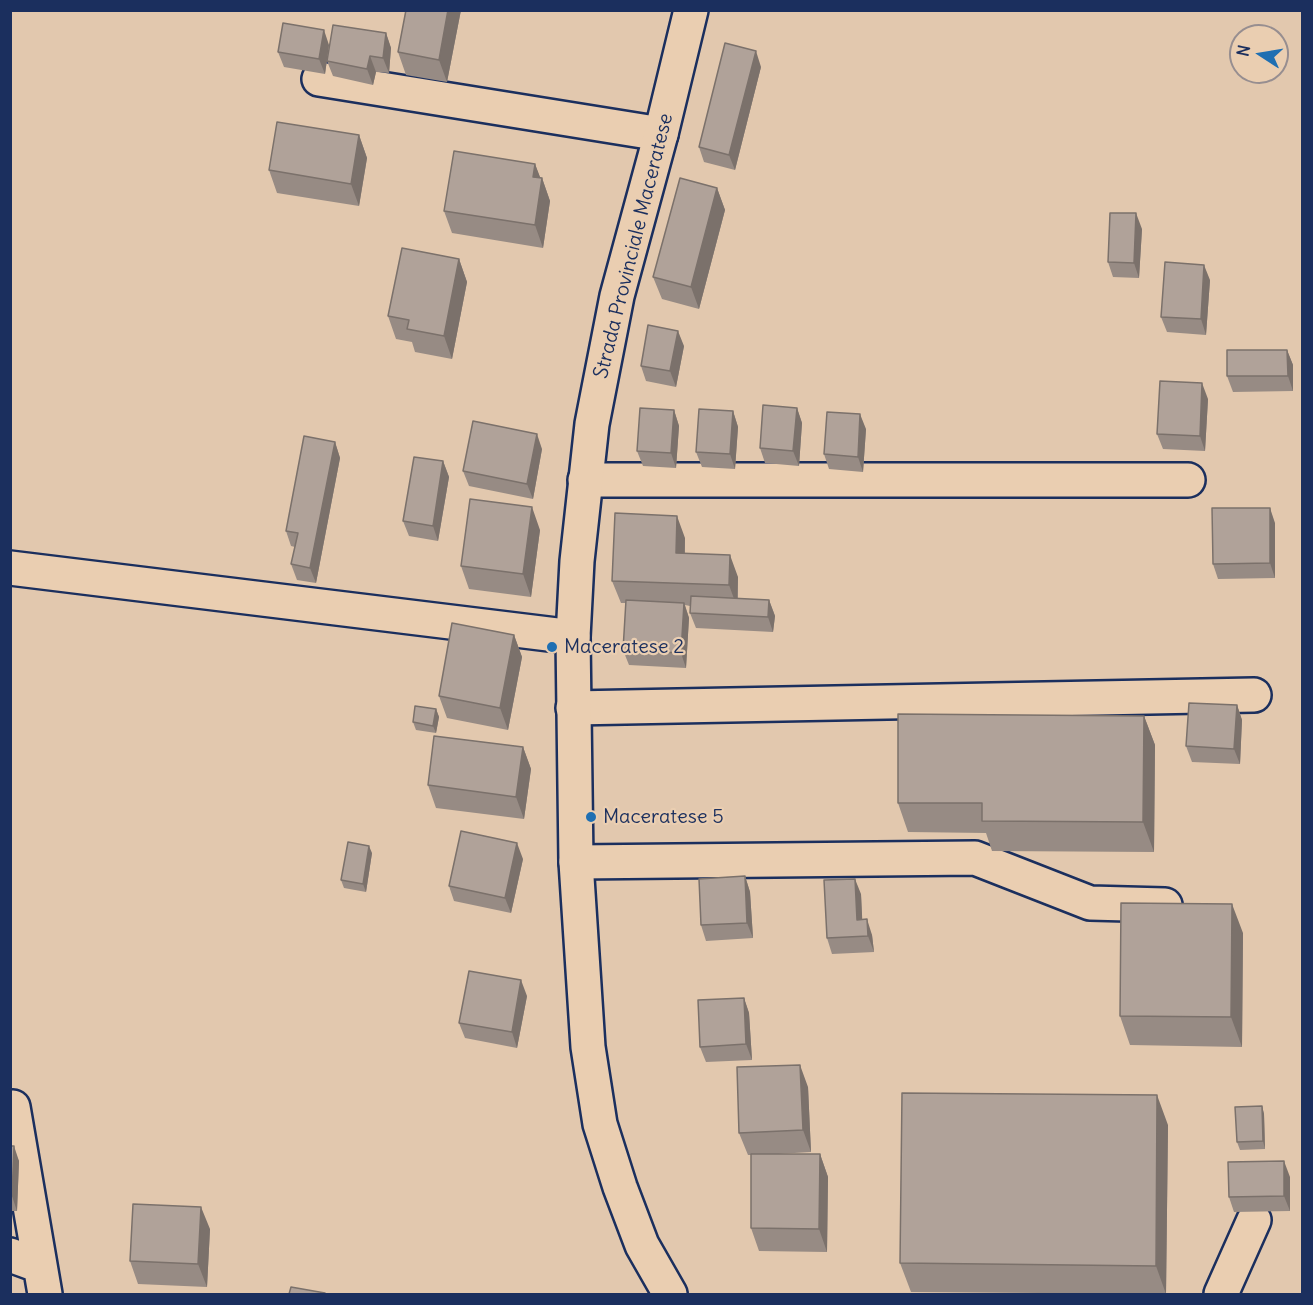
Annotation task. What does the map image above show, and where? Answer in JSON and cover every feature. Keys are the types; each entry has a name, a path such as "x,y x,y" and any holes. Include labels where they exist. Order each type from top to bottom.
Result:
{"street":[{"name":"Strada Provinciale Maceratese","path":"670,1294 642,1245 620,1187 600,1124 588,1047 576,862 573,637 577,561 592,424 617,296 661,134 691,10"},
{"path":"319,79 661,134"},
{"path":"585,480 1188,480"},
{"path":"10,568 573,637"},
{"path":"573,708 1254,695"},
{"path":"576,862 975,858 1090,903 1197,905"},
{"path":"13,1107 32,1272"},
{"path":"1221,1294 1254,1220"}],"building":[{"path":"406,10 448,10 439,60 398,52"},
{"path":"283,23 324,30 319,59 278,52"},
{"path":"333,25 386,33 383,58 370,56 367,69 327,61"},
{"path":"725,43 756,51 729,155 699,147"},
{"path":"277,122 359,135 351,184 269,170"},
{"path":"454,151 535,164 533,177 542,178 535,225 444,211"},
{"path":"680,178 717,188 691,287 653,277"},
{"path":"1110,213 1136,213 1134,263 1108,262"},
{"path":"402,248 459,259 444,336 407,329 409,320 388,316"},
{"path":"1165,262 1204,265 1201,319 1161,317"},
{"path":"648,325 678,331 670,371 641,366"},
{"path":"1227,350 1287,350 1288,376 1227,376"},
{"path":"1160,381 1202,383 1200,436 1157,434"},
{"path":"763,405 797,408 793,451 760,448"},
{"path":"640,408 674,410 671,453 637,451"},
{"path":"699,409 733,411 730,454 696,452"},
{"path":"827,412 860,414 858,457 824,454"},
{"path":"473,421 537,434 527,484 463,471"},
{"path":"304,436 335,442 310,568 291,564 298,533 286,531"},
{"path":"414,457 443,461 433,526 403,521"},
{"path":"470,499 532,507 523,574 461,566"},
{"path":"1212,508 1270,508 1270,563 1213,564"},
{"path":"615,513 677,516 676,553 730,555 729,585 612,581"},
{"path":"691,596 769,600 768,617 690,613"},
{"path":"626,600 684,603 681,653 623,650"},
{"path":"452,623 514,635 500,708 439,696"},
{"path":"1189,703 1237,705 1234,749 1186,746"},
{"path":"415,706 436,709 433,726 413,722"},
{"path":"898,714 1144,716 1143,822 982,821 982,803 898,803"},
{"path":"434,736 523,747 516,797 428,785"},
{"path":"461,831 517,843 505,898 449,886"},
{"path":"348,842 369,846 363,884 341,880"},
{"path":"745,876 747,923 701,925 699,879"},
{"path":"855,879 857,920 867,919 868,936 827,938 824,880"},
{"path":"1121,903 1232,904 1231,1017 1120,1016"},
{"path":"469,971 521,980 512,1032 459,1023"},
{"path":"744,998 746,1044 700,1047 698,1000"},
{"path":"800,1065 803,1130 739,1133 737,1067"},
{"path":"902,1093 1157,1095 1156,1266 900,1263"},
{"path":"1262,1106 1263,1141 1237,1142 1235,1107"},
{"path":"10,1146 14,1146 12,1196 10,1196"},
{"path":"751,1154 820,1154 819,1229 751,1228"},
{"path":"1284,1161 1284,1196 1229,1197 1228,1162"},
{"path":"133,1204 201,1207 198,1264 130,1261"},
{"path":"291,1287 325,1293 289,1294"}],"place":[{"name":"Maceratese 2","path":"552,647"},
{"name":"Maceratese 5","path":"591,817"}]}
